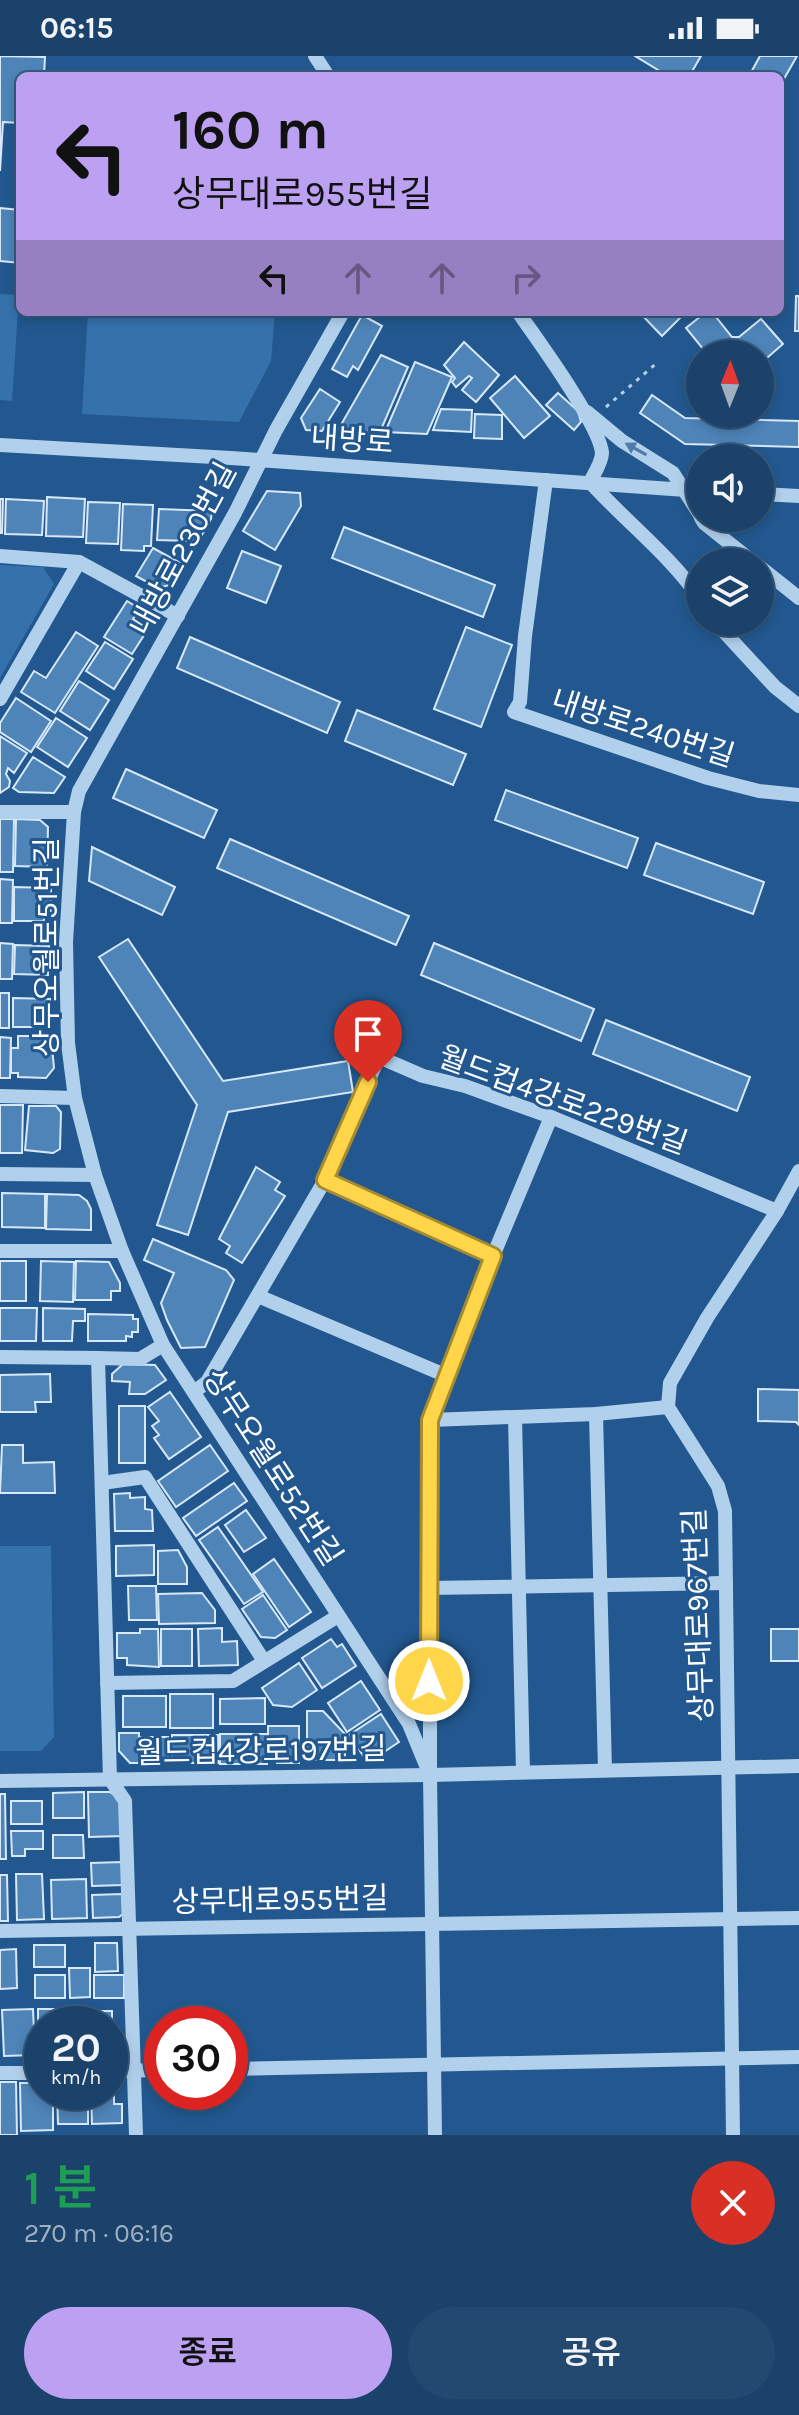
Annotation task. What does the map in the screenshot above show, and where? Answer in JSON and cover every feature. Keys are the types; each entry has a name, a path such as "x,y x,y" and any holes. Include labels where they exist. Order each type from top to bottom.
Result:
{"street":[{"name":"내방로230번길","path":"74,812 79,791 235,513 260,460 341,316"},
{"path":"521,316 583,410 602,451 602,458 590,482 686,578"},
{"path":"583,410 622,441 686,484"},
{"name":"내방로","path":"0,445 686,489"},
{"name":"내방로240번길","path":"546,480 525,636 520,702 514,712 708,778 750,789 799,795"},
{"path":"774,495 799,496"},
{"path":"715,532 735,548"},
{"path":"0,556 79,562 178,616"},
{"path":"0,699 79,562"},
{"path":"774,578 799,598"},
{"path":"728,636 775,687 799,706"},
{"path":"0,812 74,812"},
{"name":"상무오월로51번길","path":"74,812 66,942 68,1043 75,1098 95,1175"},
{"name":"월드컵4강로229번길","path":"194,1392 207,1382 325,1180 379,1057 423,1076 465,1086 551,1117 777,1211"},
{"path":"0,1096 75,1098"},
{"name":"상무대로955번길","path":"435,2135 430,1775 430,1420 551,1117"},
{"path":"430,1420 596,1414 668,1407 670,1383 679,1366 799,1171"},
{"path":"0,1174 95,1175"},
{"name":"상무오월로52번길","path":"95,1175 122,1251 163,1345 409,1724 430,1775"},
{"path":"325,1180 493,1256"},
{"path":"0,1251 122,1251"},
{"path":"258,1296 447,1376"},
{"path":"0,1357 140,1359 163,1345"},
{"path":"98,1358 110,1779 125,1801 136,2135"},
{"name":"상무대로967번길","path":"668,1407 718,1486 725,1511 733,2135"},
{"path":"596,1414 605,1770"},
{"path":"515,1417 523,1772"},
{"path":"102,1483 145,1477 264,1661"},
{"path":"429,1588 726,1583"},
{"path":"107,1683 233,1681 338,1616"},
{"name":"월드컵4강로197번길","path":"0,1781 799,1766"},
{"path":"731,1920 799,1918"},
{"name":"상무대로955번길","path":"0,1931 731,1920"},
{"path":"248,2069 799,2057"},
{"path":"128,2071 144,2071"},
{"path":"0,2073 24,2073"}],"path":[{"path":"583,410 605,407 658,362"}],"shaded area":[{"path":"0,294 16,295 18,316 12,401 0,400"},
{"path":"88,316 275,316 271,361 239,422 82,414"},
{"path":"0,565 43,567 54,584 0,678"},
{"path":"0,1546 51,1546 54,1737 41,1751 0,1751"}],"building":[{"path":"0,56 45,57 44,72 16,72 16,123 3,122 0,171"},
{"path":"635,56 701,56 692,72 661,72"},
{"path":"760,56 797,56 784,79 784,72 751,72"},
{"path":"0,208 16,210 16,263 0,261"},
{"path":"796,296 799,296 799,331 795,331"},
{"path":"361,316 382,326 358,370 353,366 347,377 332,369"},
{"path":"643,316 682,316 662,336"},
{"path":"701,316 715,316 732,337 739,337 761,319 783,344 774,352 774,340 696,340 686,328"},
{"path":"464,342 499,375 476,402 462,390 472,378 469,376 456,387 452,382 455,378 444,365"},
{"path":"381,355 408,367 380,432 338,430"},
{"path":"415,362 452,377 427,434 385,432"},
{"path":"515,376 550,416 524,438 490,398"},
{"path":"320,389 340,402 322,431 306,430 301,418"},
{"path":"558,393 578,411 581,422 574,430 546,405"},
{"path":"652,395 686,418 686,428 774,428 774,420 799,421 799,447 685,444 640,413"},
{"path":"441,409 472,410 471,432 433,430"},
{"path":"475,414 502,415 502,439 474,438"},
{"path":"267,491 300,493 301,506 275,550 243,531"},
{"path":"47,497 85,499 83,537 46,536"},
{"path":"0,499 3,499 2,533 0,533"},
{"path":"6,499 44,501 42,535 5,534"},
{"path":"88,502 120,503 118,544 86,543"},
{"path":"123,504 153,505 151,546 144,546 144,551 121,550"},
{"path":"159,509 212,511 211,519 195,547 189,541 157,540"},
{"path":"344,527 495,585 483,617 332,558"},
{"path":"153,548 182,564 170,585 158,588 136,576"},
{"path":"242,551 281,566 266,603 227,588"},
{"path":"127,601 140,609 133,619 148,629 132,654 104,637"},
{"path":"466,627 512,645 481,727 434,709"},
{"path":"76,632 98,646 55,713 21,692 34,671 46,678"},
{"path":"190,637 340,702 327,733 177,668"},
{"path":"105,642 133,659 114,689 86,671"},
{"path":"79,681 109,700 90,730 60,711"},
{"path":"16,698 51,721 31,752 0,732 0,723"},
{"path":"357,710 466,754 453,785 345,741"},
{"path":"56,718 87,738 68,767 37,747"},
{"path":"0,736 27,753 14,773 8,768 9,787 0,793"},
{"path":"33,757 65,777 54,793 19,792 13,788"},
{"path":"126,769 217,810 204,838 113,798"},
{"path":"506,790 638,838 627,868 495,820"},
{"path":"0,819 14,819 13,872 0,872"},
{"path":"16,819 40,820 48,827 47,867 15,866"},
{"path":"230,839 409,916 396,945 217,868"},
{"path":"656,843 764,882 753,914 644,875"},
{"path":"92,847 175,887 162,915 89,881"},
{"path":"0,879 13,880 12,923 0,923"},
{"path":"14,887 51,888 51,916 44,916 44,921 14,921"},
{"path":"128,939 223,1081 348,1061 353,1092 228,1112 188,1235 157,1225 197,1105 99,957"},
{"path":"0,943 13,944 12,979 0,979"},
{"path":"434,943 594,1009 581,1041 421,975"},
{"path":"15,945 49,946 48,975 14,974"},
{"path":"0,993 9,993 9,1028 0,1028"},
{"path":"13,998 51,999 50,1027 13,1027"},
{"path":"606,1020 750,1077 737,1111 593,1054"},
{"path":"18,1036 51,1036 54,1068 46,1078 18,1077 18,1073 11,1073 11,1048 18,1048"},
{"path":"0,1037 11,1038 10,1078 0,1078"},
{"path":"0,1105 23,1105 22,1153 0,1153"},
{"path":"29,1106 56,1106 61,1112 60,1149 53,1153 25,1150"},
{"path":"256,1167 280,1182 275,1190 285,1196 242,1263 226,1253 230,1246 219,1239"},
{"path":"2,1193 45,1194 45,1228 2,1227"},
{"path":"47,1194 79,1195 87,1201 91,1209 91,1230 46,1229"},
{"path":"153,1239 226,1270 234,1280 205,1347 181,1348 167,1320 161,1303 174,1273 144,1260"},
{"path":"0,1261 26,1261 26,1301 0,1301"},
{"path":"41,1261 74,1262 73,1302 40,1301"},
{"path":"76,1261 109,1262 120,1283 120,1291 111,1291 111,1300 75,1300"},
{"path":"0,1308 37,1308 36,1341 0,1341"},
{"path":"43,1308 85,1309 85,1321 73,1321 72,1341 43,1341"},
{"path":"88,1314 133,1315 133,1319 138,1319 138,1332 132,1332 132,1337 126,1336 126,1341 88,1341"},
{"path":"123,1364 155,1365 166,1380 145,1394 129,1394 130,1382 112,1381 112,1374"},
{"path":"50,1374 51,1402 35,1402 36,1412 0,1412 0,1375"},
{"path":"758,1389 799,1390 799,1425 796,1422 758,1421"},
{"path":"170,1392 201,1437 169,1459 154,1438 159,1435 152,1426 159,1421 148,1407"},
{"path":"119,1406 145,1406 145,1463 119,1463"},
{"path":"2,1445 23,1445 23,1463 54,1462 55,1493 0,1493"},
{"path":"210,1445 228,1471 176,1507 158,1481"},
{"path":"234,1483 247,1501 196,1536 183,1518"},
{"path":"130,1493 130,1498 145,1497 145,1509 152,1510 153,1531 115,1531 114,1494"},
{"path":"246,1510 266,1538 244,1552 225,1525"},
{"path":"218,1527 263,1592 244,1604 199,1540"},
{"path":"154,1545 154,1575 116,1576 116,1546"},
{"path":"178,1550 187,1567 187,1584 158,1584 158,1551"},
{"path":"274,1559 311,1612 289,1627 253,1574"},
{"path":"128,1586 156,1586 157,1620 129,1620"},
{"path":"202,1593 215,1610 215,1623 159,1624 158,1594"},
{"path":"263,1595 287,1630 275,1638 261,1637 242,1609"},
{"path":"222,1628 222,1642 237,1641 238,1665 199,1666 198,1629"},
{"path":"140,1629 158,1629 159,1667 127,1665 127,1658 117,1658 117,1633 140,1633"},
{"path":"161,1629 192,1629 192,1666 161,1666"},
{"path":"771,1629 799,1629 799,1661 771,1661"},
{"path":"331,1639 337,1647 342,1644 356,1666 322,1688 302,1658"},
{"path":"299,1663 317,1690 292,1707 273,1705 262,1688"},
{"path":"361,1681 380,1710 347,1732 328,1703"},
{"path":"170,1694 213,1694 213,1728 170,1728"},
{"path":"123,1696 166,1696 166,1727 123,1727"},
{"path":"265,1698 265,1724 220,1724 220,1699"},
{"path":"307,1711 323,1711 345,1734 345,1760 307,1760"},
{"path":"381,1714 399,1742 378,1756 375,1750 364,1757 349,1735"},
{"path":"268,1726 299,1726 299,1763 268,1760"},
{"path":"119,1733 168,1737 168,1763 130,1763 119,1751"},
{"path":"220,1734 267,1734 267,1764 220,1764"},
{"path":"172,1735 218,1735 218,1763 172,1763"},
{"path":"84,1792 84,1818 53,1818 53,1793"},
{"path":"88,1792 110,1792 122,1801 123,1836 89,1837"},
{"path":"0,1794 5,1794 6,1859 0,1859"},
{"path":"11,1801 42,1801 42,1824 11,1824"},
{"path":"11,1831 43,1831 43,1849 25,1849 25,1856 12,1856"},
{"path":"53,1835 83,1835 84,1858 53,1858"},
{"path":"122,1862 123,1885 92,1886 91,1863"},
{"path":"16,1874 42,1874 44,1919 17,1920"},
{"path":"0,1875 7,1875 8,1921 0,1921"},
{"path":"86,1879 87,1918 52,1919 51,1880"},
{"path":"122,1894 123,1914 119,1917 93,1918 92,1895"},
{"path":"95,1943 117,1943 118,1971 95,1972"},
{"path":"34,1945 65,1945 65,1967 34,1967"},
{"path":"16,1949 17,1988 0,1989 0,1950"},
{"path":"69,1968 90,1968 90,1997 70,1998"},
{"path":"35,1975 65,1975 65,1998 35,1998"},
{"path":"94,1975 124,1975 124,1998 94,1998"},
{"path":"24,2009 24,2055 4,2056 2,2010"},
{"path":"0,2082 16,2082 17,2135 0,2135"},
{"path":"20,2083 24,2083 24,2110 53,2110 53,2130 21,2131"},
{"path":"58,2110 88,2110 88,2124 58,2124"},
{"path":"92,2110 122,2110 122,2123 92,2124"}],"route":[{"path":"368,1082 325,1180 493,1256 430,1420 429,1681"}]}
